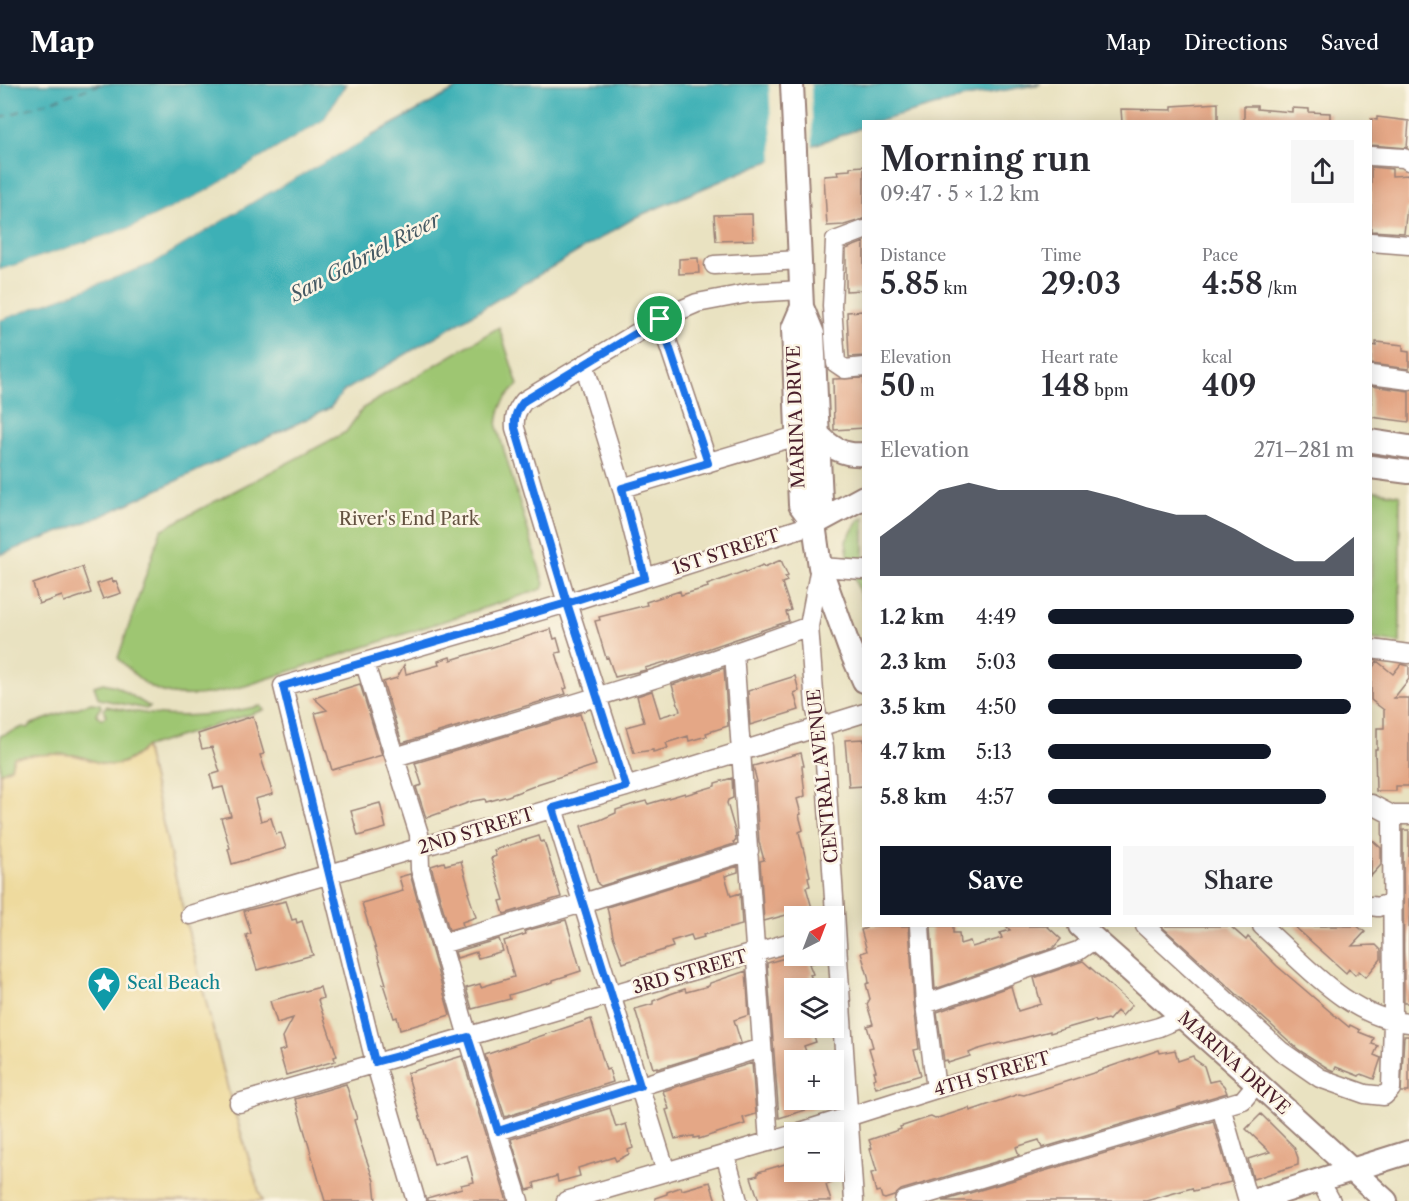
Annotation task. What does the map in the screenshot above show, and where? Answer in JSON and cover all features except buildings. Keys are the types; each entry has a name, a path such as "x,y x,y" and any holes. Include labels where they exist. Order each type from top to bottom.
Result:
{"main road":[{"name":"MARINA DRIVE","path":"792,84 802,299 793,328 807,435 800,505 814,524 820,567 849,648 862,677"},
{"path":"807,435 835,450 862,454"},
{"path":"1372,441 1409,447"},
{"path":"1372,467 1409,472"},
{"name":"1ST STREET","path":"814,524 861,497"},
{"name":"MARINA DRIVE","path":"1087,932 1353,1170 1379,1200"},
{"path":"1253,1201 1409,1152"}],"street":[{"path":"1372,156 1409,160"},
{"path":"862,231 835,241 832,306 836,363 844,369 862,367"},
{"path":"1372,242 1409,245"},
{"path":"714,265 800,260"},
{"path":"626,787 567,603 515,428 514,419 517,410 524,401 584,364 660,319 697,303 750,292 802,299 832,306"},
{"path":"660,319 708,463"},
{"path":"584,364 622,488 645,578"},
{"path":"1372,375 1409,380"},
{"path":"622,488 807,435"},
{"name":"1ST STREET","path":"328,875 283,686 365,664 567,603 814,524"},
{"path":"820,567 862,570"},
{"name":"CENTRAL AVENUE","path":"820,567 809,626 815,706 824,747 834,906"},
{"path":"395,757 598,697 809,626"},
{"path":"1372,649 1409,654"},
{"path":"734,653 769,1142"},
{"path":"365,664 419,834 420,869 468,1037 519,1201"},
{"name":"2ND STREET","path":"190,915 626,787 862,714"},
{"path":"1146,927 1281,1051 1320,1077 1365,1094 1384,1096 1391,1089 1401,1023 1392,902 1400,815 1372,804"},
{"path":"553,808 666,1172"},
{"path":"441,944 583,903 749,850"},
{"path":"328,875 375,1062 416,1201"},
{"path":"1372,906 1378,907 1392,902"},
{"path":"920,927 925,1004 936,1089"},
{"path":"1263,927 1343,999 1365,1012 1401,1023"},
{"path":"925,1004 1078,951 1087,932"},
{"name":"3RD STREET","path":"239,1103 784,944"},
{"name":"CENTRAL AVENUE","path":"839,966 854,1201"},
{"name":"4TH STREET","path":"835,1122 936,1089 1159,1027 1183,1017"},
{"path":"498,1131 761,1048"},
{"path":"904,1201 1243,1100 1257,1083"},
{"path":"1221,1107 1248,1201"},
{"path":"566,1201 784,1137"},
{"path":"725,1154 738,1201"},
{"path":"1320,1181 1331,1201"}],"green space":[{"name":"River's End Park","path":"499,327 518,385 503,403 497,427 544,584 542,589 245,686 199,695 175,695 153,688 143,682 118,658 161,530 346,432 363,408"},
{"path":"1372,490 1400,495 1400,643 1372,639"},
{"path":"862,518 862,601 849,560 846,541"},
{"path":"103,683 116,686 150,707 146,709 100,699 94,686"},
{"path":"91,703 100,704 101,707 96,714 102,719 106,716 104,710 106,706 147,714 184,716 261,706 264,710 146,747 130,759 118,764 106,765 72,755 35,755 14,757 11,768 0,773 0,736 23,727 28,728 32,724"}],"sand":[{"name":"Seal Beach","path":"145,747 230,1097 262,1201 0,1201 0,773 11,768 14,757 71,755 112,765 130,759"}],"water":[{"path":"0,84 346,84 324,120 205,192 133,227 0,270"},
{"name":"San Gabriel River","path":"465,84 1041,84 966,97 884,120 862,120 862,128 756,166 636,217 344,391 330,408 102,516 0,555 0,320 153,263 259,198"}],"pier":[{"path":"769,84 811,84 813,149 773,163"},
{"path":"340,94 342,96 326,123 207,195 134,230 0,273 0,270 133,227 205,192 324,120"},
{"path":"369,134 370,137 259,198 153,263 0,320 0,316 152,260 257,195"}],"ferry route":[{"path":"0,118 102,84"}],"place":[{"name":"Seal Beach","path":"104,1012"}],"route":[{"path":"660,319 524,401 514,419 567,603 365,664 283,686 375,1062 468,1037 498,1131 640,1086 553,808 626,787 567,603 645,578 622,488 708,463 660,319"}]}
